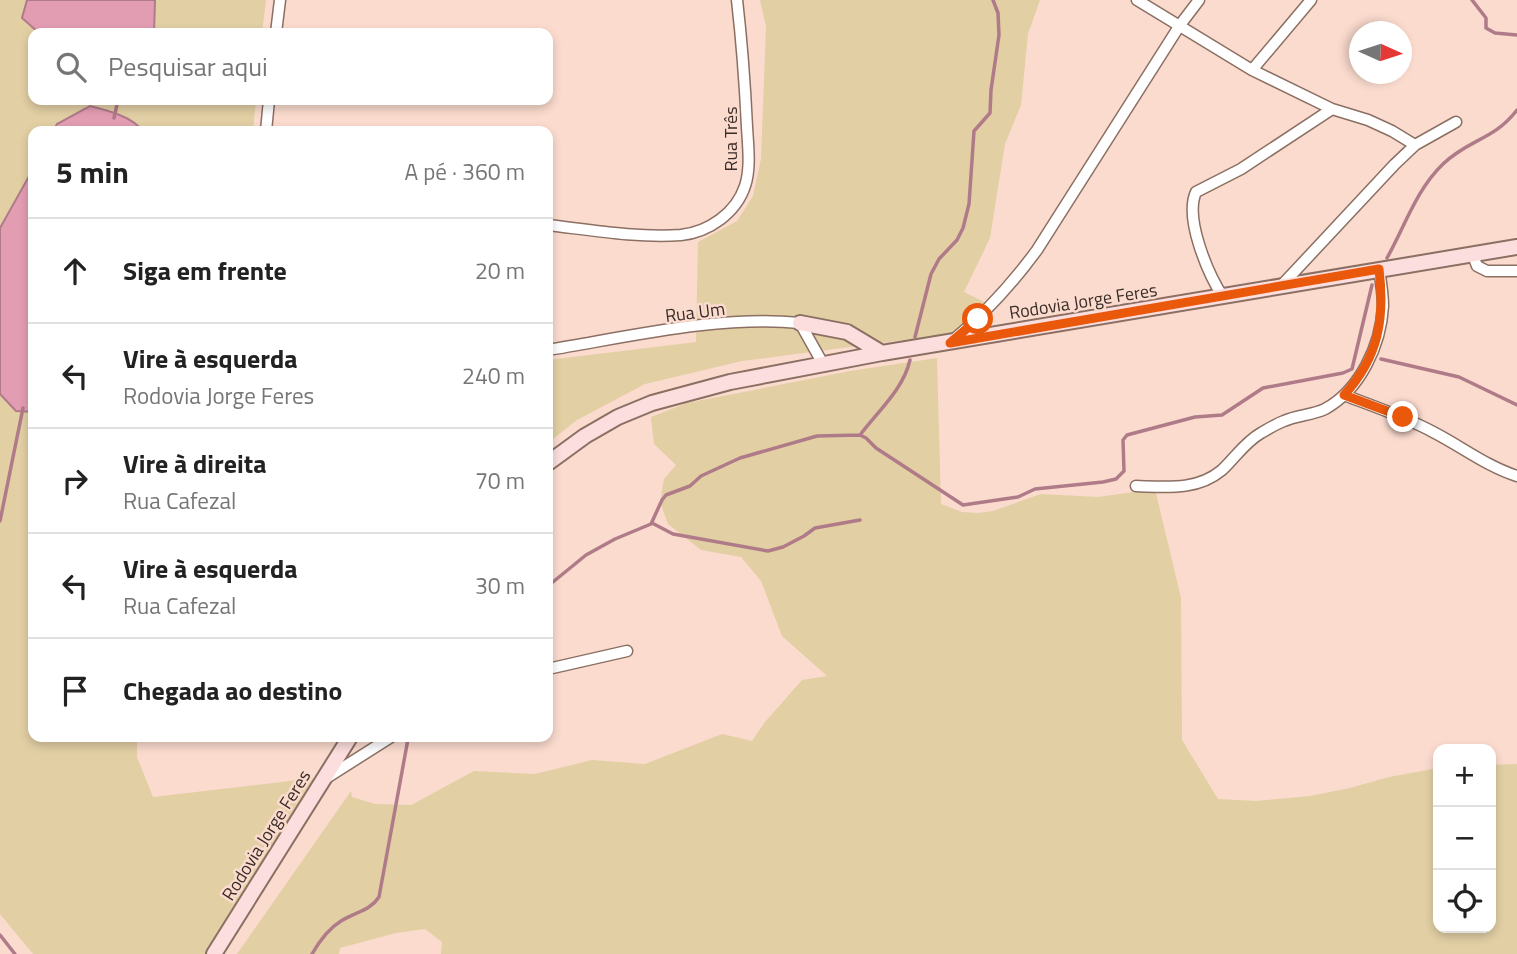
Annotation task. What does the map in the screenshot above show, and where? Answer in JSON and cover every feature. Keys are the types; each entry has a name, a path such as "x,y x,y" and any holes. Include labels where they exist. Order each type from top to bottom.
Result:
{"main road":[{"name":"Rodovia Jorge Feres","path":"553,459 585,436 652,403 730,382 882,353 1517,247"},
{"path":"800,323 847,332 882,353"},
{"name":"Rodovia Jorge Feres","path":"214,954 347,742"}],"street":[{"path":"277,28 280,0"},
{"name":"Rua Três","path":"553,226 634,234 682,235 720,220 735,204 745,186 748,164 745,64 737,0"},
{"path":"1137,0 1252,70 1332,108 1392,131 1415,145"},
{"path":"950,343 987,311 1014,282 1076,190 1180,25 1199,0"},
{"path":"1252,70 1311,0"},
{"path":"266,126 269,105"},
{"path":"1223,297 1206,264 1195,225 1192,206 1196,192 1241,169 1332,108"},
{"path":"1281,287 1362,197 1415,145 1456,122"},
{"path":"1473,255 1477,266 1487,271 1517,271"},
{"path":"1136,486 1184,487 1203,481 1221,470 1258,435 1285,421 1324,410 1344,395 1359,379 1376,340 1383,307 1379,269"},
{"name":"Rua Um","path":"553,349 699,326 765,321 800,323"},
{"path":"800,323 823,364"},
{"path":"1344,395 1403,417 1494,467 1517,476"},
{"path":"553,669 627,651"},
{"path":"324,779 383,742"}],"shaded area":[{"path":"0,0 27,0 22,18 33,28 28,28 28,105 256,105 253,126 138,126 124,117 98,111 71,116 57,126 28,126 28,178 0,228"},
{"path":"27,0 155,0 154,28 33,28 22,18"},
{"path":"155,0 266,0 263,28 154,28"},
{"path":"760,0 1040,0 1028,34 1021,105 1005,144 990,238 964,292 992,306 968,326 972,331 742,361 645,384 577,420 553,439 553,359 696,342 698,242 737,221 753,196 761,159 766,27"},
{"path":"90,106 126,118 138,126 56,126"},
{"path":"28,178 28,412 16,411 0,394 0,228"},
{"path":"937,358 941,504 962,512 978,513 993,511 1041,494 1098,497 1155,489 1181,598 1182,740 1218,799 1256,801 1310,796 1433,769 1433,933 1496,933 1496,765 1517,764 1517,954 441,954 442,942 425,929 396,933 340,948 339,954 237,954 351,791 352,797 375,804 411,805 474,771 535,774 592,760 645,764 722,734 752,741 802,680 827,676 782,636 761,581 741,557 701,550 668,524 660,502 664,479 676,465 654,444 651,417 687,403 850,371"},
{"path":"0,394 16,410 28,411 28,742 137,742 137,757 153,797 316,778 206,954 33,954 0,914"}],"waterway":[{"path":"915,337 931,274 939,259 957,240 969,204 974,131 990,113 999,35 998,13 993,0"},
{"path":"1472,0 1486,18 1486,28 1495,33 1517,35"},
{"path":"114,118 117,105"},
{"path":"1387,258 1418,197 1434,174 1462,149 1499,128 1517,110"},
{"path":"553,582 586,555 651,524 666,495 690,486 701,476 740,458 817,436 860,435 963,505 1018,497 1035,489 1116,479 1124,471 1123,440 1127,435 1195,417 1222,415 1263,388 1352,369 1372,285"},
{"path":"1381,359 1459,377 1517,405"},
{"path":"860,435 896,391 910,360"},
{"path":"0,521 23,408"},
{"path":"652,523 673,534 768,551 783,547 815,528 860,520"},
{"path":"312,954 332,928 367,908 379,897 407,742"},
{"path":"0,935 15,954"}],"route":[{"path":"978,319 950,343 1379,269 1383,307 1381,322 1368,363 1359,379 1344,395 1403,417"}]}
